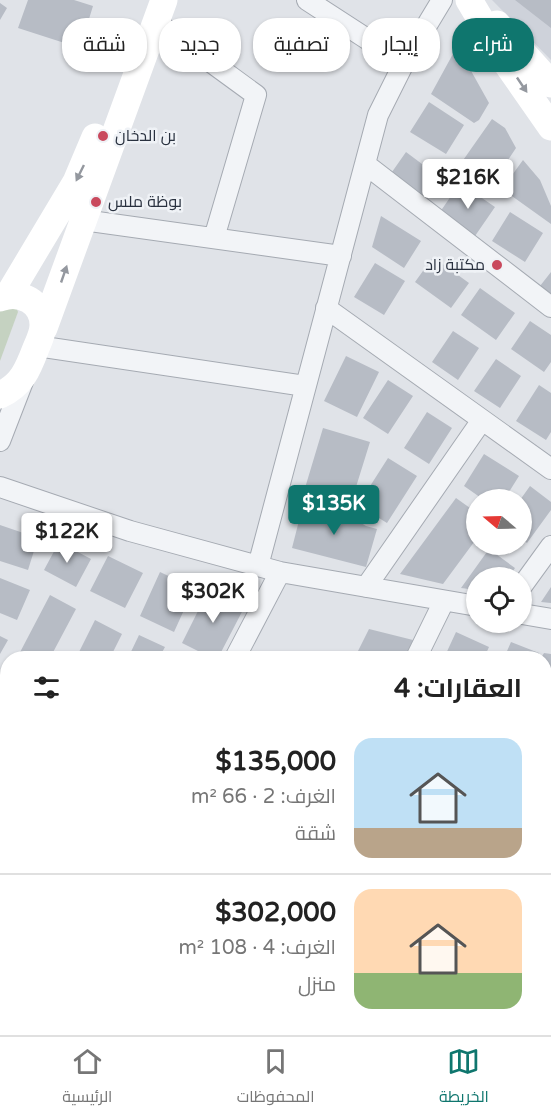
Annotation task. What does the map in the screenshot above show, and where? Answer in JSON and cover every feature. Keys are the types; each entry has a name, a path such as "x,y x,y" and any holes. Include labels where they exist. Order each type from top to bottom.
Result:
{"street":[{"path":"307,0 362,36"},
{"path":"431,18 442,0"},
{"path":"468,0 507,64 551,128"},
{"path":"475,0 551,84"},
{"path":"0,441 83,220 155,8"},
{"path":"155,8 255,94 214,238"},
{"path":"40,337 40,311 27,298 5,296 83,167 155,8"},
{"path":"258,566 378,115 400,72"},
{"path":"365,164 551,307"},
{"path":"83,220 341,256"},
{"path":"326,308 551,469"},
{"path":"40,337 305,386"},
{"path":"0,395 15,386 27,372"},
{"path":"366,587 482,420"},
{"path":"0,487 129,531 280,572 466,604"},
{"path":"532,572 551,546"},
{"path":"239,651 280,572"},
{"path":"419,651 444,601"},
{"path":"532,616 551,619"}],"shaded area":[{"path":"492,0 551,0 551,60 534,43 534,18 510,18"}],"green space":[{"path":"14,302 18,312 0,361 0,303"}],"building":[{"path":"28,0 74,0 93,6 89,18 62,18 62,42 18,28"},
{"path":"515,0 551,0 551,28"},
{"path":"0,3 7,8 0,20"},
{"path":"452,56 452,72 472,72 489,103 479,120 474,123 431,94"},
{"path":"429,102 464,125 446,154 410,132"},
{"path":"492,119 505,128 516,148 498,175 484,184 459,166"},
{"path":"406,152 442,179 427,198 392,172"},
{"path":"523,160 540,180 551,206 551,224 502,189"},
{"path":"460,183 495,207 475,236 440,212"},
{"path":"510,212 543,233 525,262 492,241"},
{"path":"381,216 421,241 404,268 372,247"},
{"path":"433,257 469,283 451,308 415,282"},
{"path":"375,263 405,281 384,315 354,297"},
{"path":"551,272 551,294 540,286"},
{"path":"480,288 515,313 496,340 461,315"},
{"path":"530,321 551,335 551,362 544,372 511,349"},
{"path":"453,331 479,348 458,380 432,362"},
{"path":"346,356 379,372 357,417 324,401"},
{"path":"496,359 521,376 500,408 474,391"},
{"path":"388,380 413,396 388,434 363,418"},
{"path":"539,385 551,393 551,432 546,440 516,421"},
{"path":"427,412 452,428 429,464 404,448"},
{"path":"323,428 370,442 351,503 305,488"},
{"path":"484,454 519,476 511,489 468,489 464,486"},
{"path":"388,458 417,476 387,523 358,505"},
{"path":"530,486 551,502 551,510 532,536 532,489 528,489"},
{"path":"456,498 466,505 466,553 443,584 400,574"},
{"path":"303,505 353,518 366,526 377,529 366,567 292,548"},
{"path":"0,525 38,538 28,570 0,561"},
{"path":"59,542 91,559 76,587 44,570"},
{"path":"485,555 497,555 514,567 476,567"},
{"path":"108,556 143,573 125,608 90,591"},
{"path":"160,572 194,588 174,632 140,616"},
{"path":"0,578 30,590 17,620 0,613"},
{"path":"210,587 245,606 222,651 198,651 182,643"},
{"path":"551,587 551,603 541,602"},
{"path":"50,595 76,609 54,651 21,651"},
{"path":"95,620 122,634 114,651 80,651"},
{"path":"369,629 413,640 409,651 358,651"},
{"path":"456,632 489,647 487,651 447,651"},
{"path":"139,635 165,647 163,651 131,651"},
{"path":"0,636 8,640 0,651"},
{"path":"511,642 534,651 507,651"}],"place":[{"name":"بن الدخان","path":"103,136"},
{"name":"بوظة ملس","path":"96,202"},
{"name":"مكتبة زاد","path":"497,265"}]}
